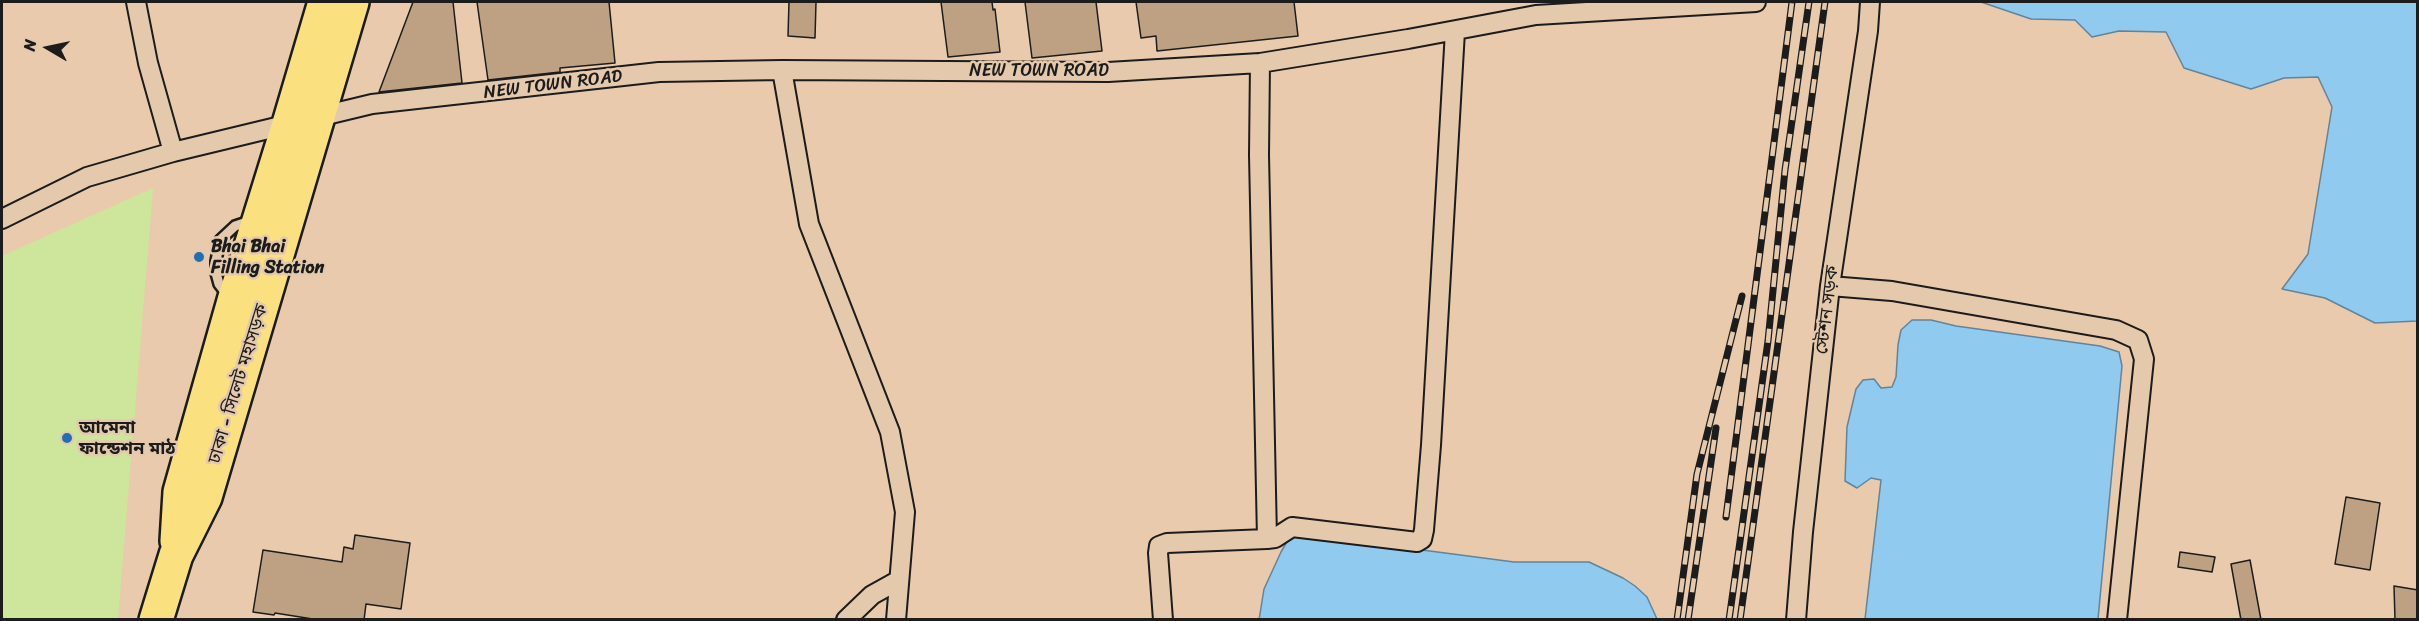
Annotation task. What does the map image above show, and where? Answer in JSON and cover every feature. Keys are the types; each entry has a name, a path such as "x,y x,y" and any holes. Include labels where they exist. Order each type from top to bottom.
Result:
{"highway":[{"name":"ঢাকা - সিলেট মহাসড়ক","path":"156,620 176,555 180,492 247,306 304,119 325,2"},
{"name":"ঢাকা - সিলেট মহাসড়ক","path":"247,306 260,218 352,2"}],"street":[{"path":"136,2 148,63 173,152"},
{"name":"NEW TOWN ROAD","path":"2,219 87,177 173,152 372,104 659,72 782,70 1108,72 1260,63 1455,31 1536,15 1756,2"},
{"name":"স্টেশন সড়ক","path":"1796,620 1803,532 1830,286 1868,31 1870,2"},
{"path":"1163,620 1159,546 1167,543 1267,540 1298,527 1417,542 1422,539 1425,530 1431,445 1455,31"},
{"path":"1260,63 1259,167 1267,540"},
{"path":"782,70 809,224 890,432 906,512 896,620"},
{"path":"1830,286 1892,291 2116,330 2138,340 2144,359 2117,620"},
{"path":"846,620 872,595 899,580"}],"green space":[{"name":"আমেনা ফান্ডেশন মাঠ","path":"153,188 118,619 2,619 2,256"}],"water":[{"path":"1981,2 2417,2 2417,321 2375,323 2325,298 2282,289 2308,254 2332,107 2318,77 2284,78 2251,89 2184,68 2166,32 2119,31 2092,37 2075,20 2031,19"},
{"path":"1912,320 1931,320 1956,326 2100,346 2119,352 2122,366 2098,619 1865,619 1881,480 1871,478 1857,488 1845,481 1847,427 1856,389 1863,380 1874,379 1881,388 1892,387 1896,377 1901,330"},
{"path":"1292,533 1514,562 1589,562 1635,586 1647,597 1657,619 1259,620 1264,589"}],"building":[{"path":"413,2 453,2 462,83 379,92"},
{"path":"477,2 609,2 615,63 560,68 560,72 488,80"},
{"path":"789,2 816,2 815,38 788,36"},
{"path":"941,2 992,2 993,10 995,9 1000,52 948,57"},
{"path":"1025,2 1096,2 1102,51 1032,58"},
{"path":"1136,2 1294,2 1298,36 1157,51 1156,36 1141,38"},
{"path":"2346,497 2380,503 2370,570 2335,564"},
{"path":"355,535 410,543 401,609 366,604 364,620 319,620 253,612 263,550 342,562 344,547 353,549"},
{"path":"2180,552 2215,557 2212,572 2178,567"},
{"path":"2250,560 2261,620 2241,620 2231,564"},
{"path":"2394,586 2418,590 2418,620 2395,620"}],"railway":[{"path":"1726,517 1792,2"},
{"path":"1729,620 1768,341 1785,170 1809,2"},
{"path":"1740,620 1825,2"},
{"path":"1677,620 1697,474 1742,296"},
{"path":"1688,620 1716,428"}],"place":[{"name":"Bhai Bhai Filling Station","path":"199,257"},
{"name":"আমেনা ফান্ডেশন মাঠ","path":"67,438"}]}
